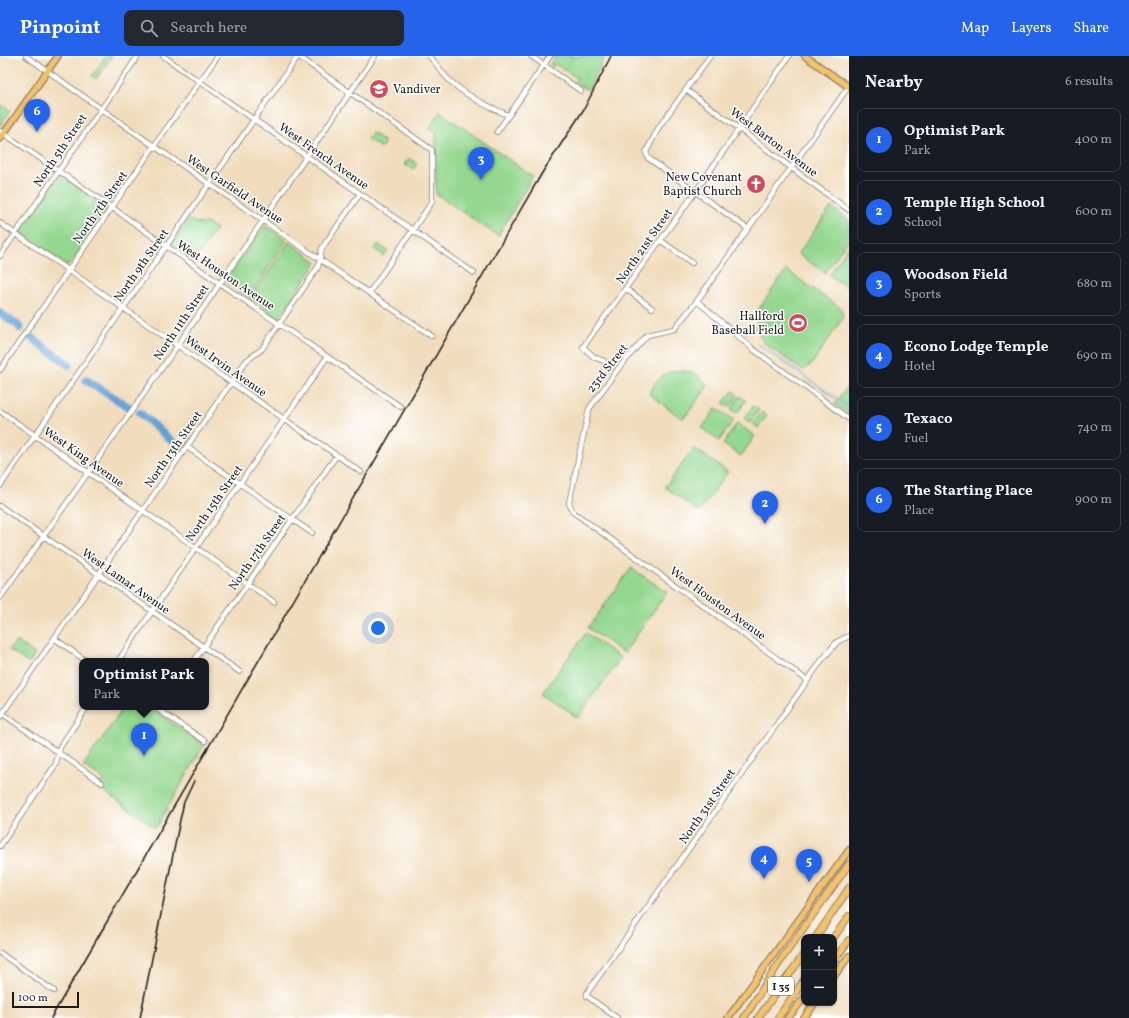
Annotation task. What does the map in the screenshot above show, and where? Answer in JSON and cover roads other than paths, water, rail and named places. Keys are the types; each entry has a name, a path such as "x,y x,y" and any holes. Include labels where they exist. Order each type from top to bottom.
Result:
{"highway":[{"path":"744,1018 783,957 849,864"},
{"path":"818,934 849,888"},
{"path":"836,934 849,916"},
{"path":"837,956 849,940"},
{"name":"I 35","path":"758,1018 801,958"},
{"name":"I 35","path":"778,1018 801,984"},
{"path":"788,1018 801,1002"}],"main road":[{"path":"1,135 58,56"},
{"path":"805,56 849,86"},
{"path":"730,1017 849,850"},
{"path":"837,972 849,956"},
{"path":"804,1018 813,1006"}],"street":[{"name":"West Garfield Avenue","path":"26,56 154,146 432,336"},
{"name":"North 5th Street","path":"0,256 138,56"},
{"name":"West French Avenue","path":"163,56 474,273"},
{"name":"North 7th Street","path":"0,370 154,146 218,56"},
{"path":"298,56 432,150 432,202 369,293"},
{"name":"North 9th Street","path":"0,486 298,56"},
{"name":"North 11th Street","path":"0,598 178,345 375,56"},
{"path":"429,56 461,90 477,101 508,115"},
{"path":"531,56 582,91"},
{"path":"497,132 550,56"},
{"path":"710,56 659,127 646,152 648,158 696,190 748,229"},
{"name":"North 21st Street","path":"604,361 594,357 583,347 740,128 789,56"},
{"name":"23rd Street","path":"617,543 574,512 569,503 589,409 618,369 647,335 674,329 697,301 849,86"},
{"name":"West Barton Avenue","path":"686,90 740,128 802,177 849,210"},
{"name":"West Houston Avenue","path":"1,135 58,170 219,284 279,323 401,407"},
{"name":"North 13th Street","path":"1,714 231,382 246,361 262,348 318,267 322,248 360,194"},
{"name":"West Irvin Avenue","path":"0,224 361,472"},
{"path":"660,240 692,263"},
{"path":"626,288 652,308"},
{"path":"697,301 753,349 849,419"},
{"name":"North 15th Street","path":"120,658 327,357"},
{"name":"West King Avenue","path":"0,411 274,602"},
{"path":"187,447 312,533"},
{"name":"North 17th Street","path":"196,658 334,459 338,456"},
{"name":"West Lamar Avenue","path":"0,506 240,672"},
{"name":"West Houston Avenue","path":"617,543 807,680"},
{"name":"North 31st Street","path":"617,1018 587,996 587,993 807,680 837,642 849,636"},
{"path":"54,638 82,658"},
{"path":"0,846 56,764 60,746 85,710"},
{"path":"162,710 205,741"},
{"path":"1,714 102,783"},
{"path":"0,953 54,991"}],"waterway":[{"path":"0,313 20,328"},
{"path":"29,336 69,365"},
{"path":"758,344 849,407"},
{"path":"86,380 129,407"},
{"path":"140,413 181,449"}],"railway":[{"path":"51,1018 542,173 584,109 611,56"},
{"path":"140,1018 184,802 194,781"}],"place":[{"name":"Vandiver","path":"379,89"},
{"name":"The Starting Place","path":"37,132"},
{"name":"Woodson Field","path":"481,180"},
{"name":"New Covenant Baptist Church","path":"756,184"},
{"name":"Hallford Baseball Field","path":"798,323"},
{"name":"Temple High School","path":"765,524"},
{"name":"Optimist Park","path":"144,756"},
{"name":"Econo Lodge Temple","path":"764,879"},
{"name":"Texaco","path":"809,882"}]}
